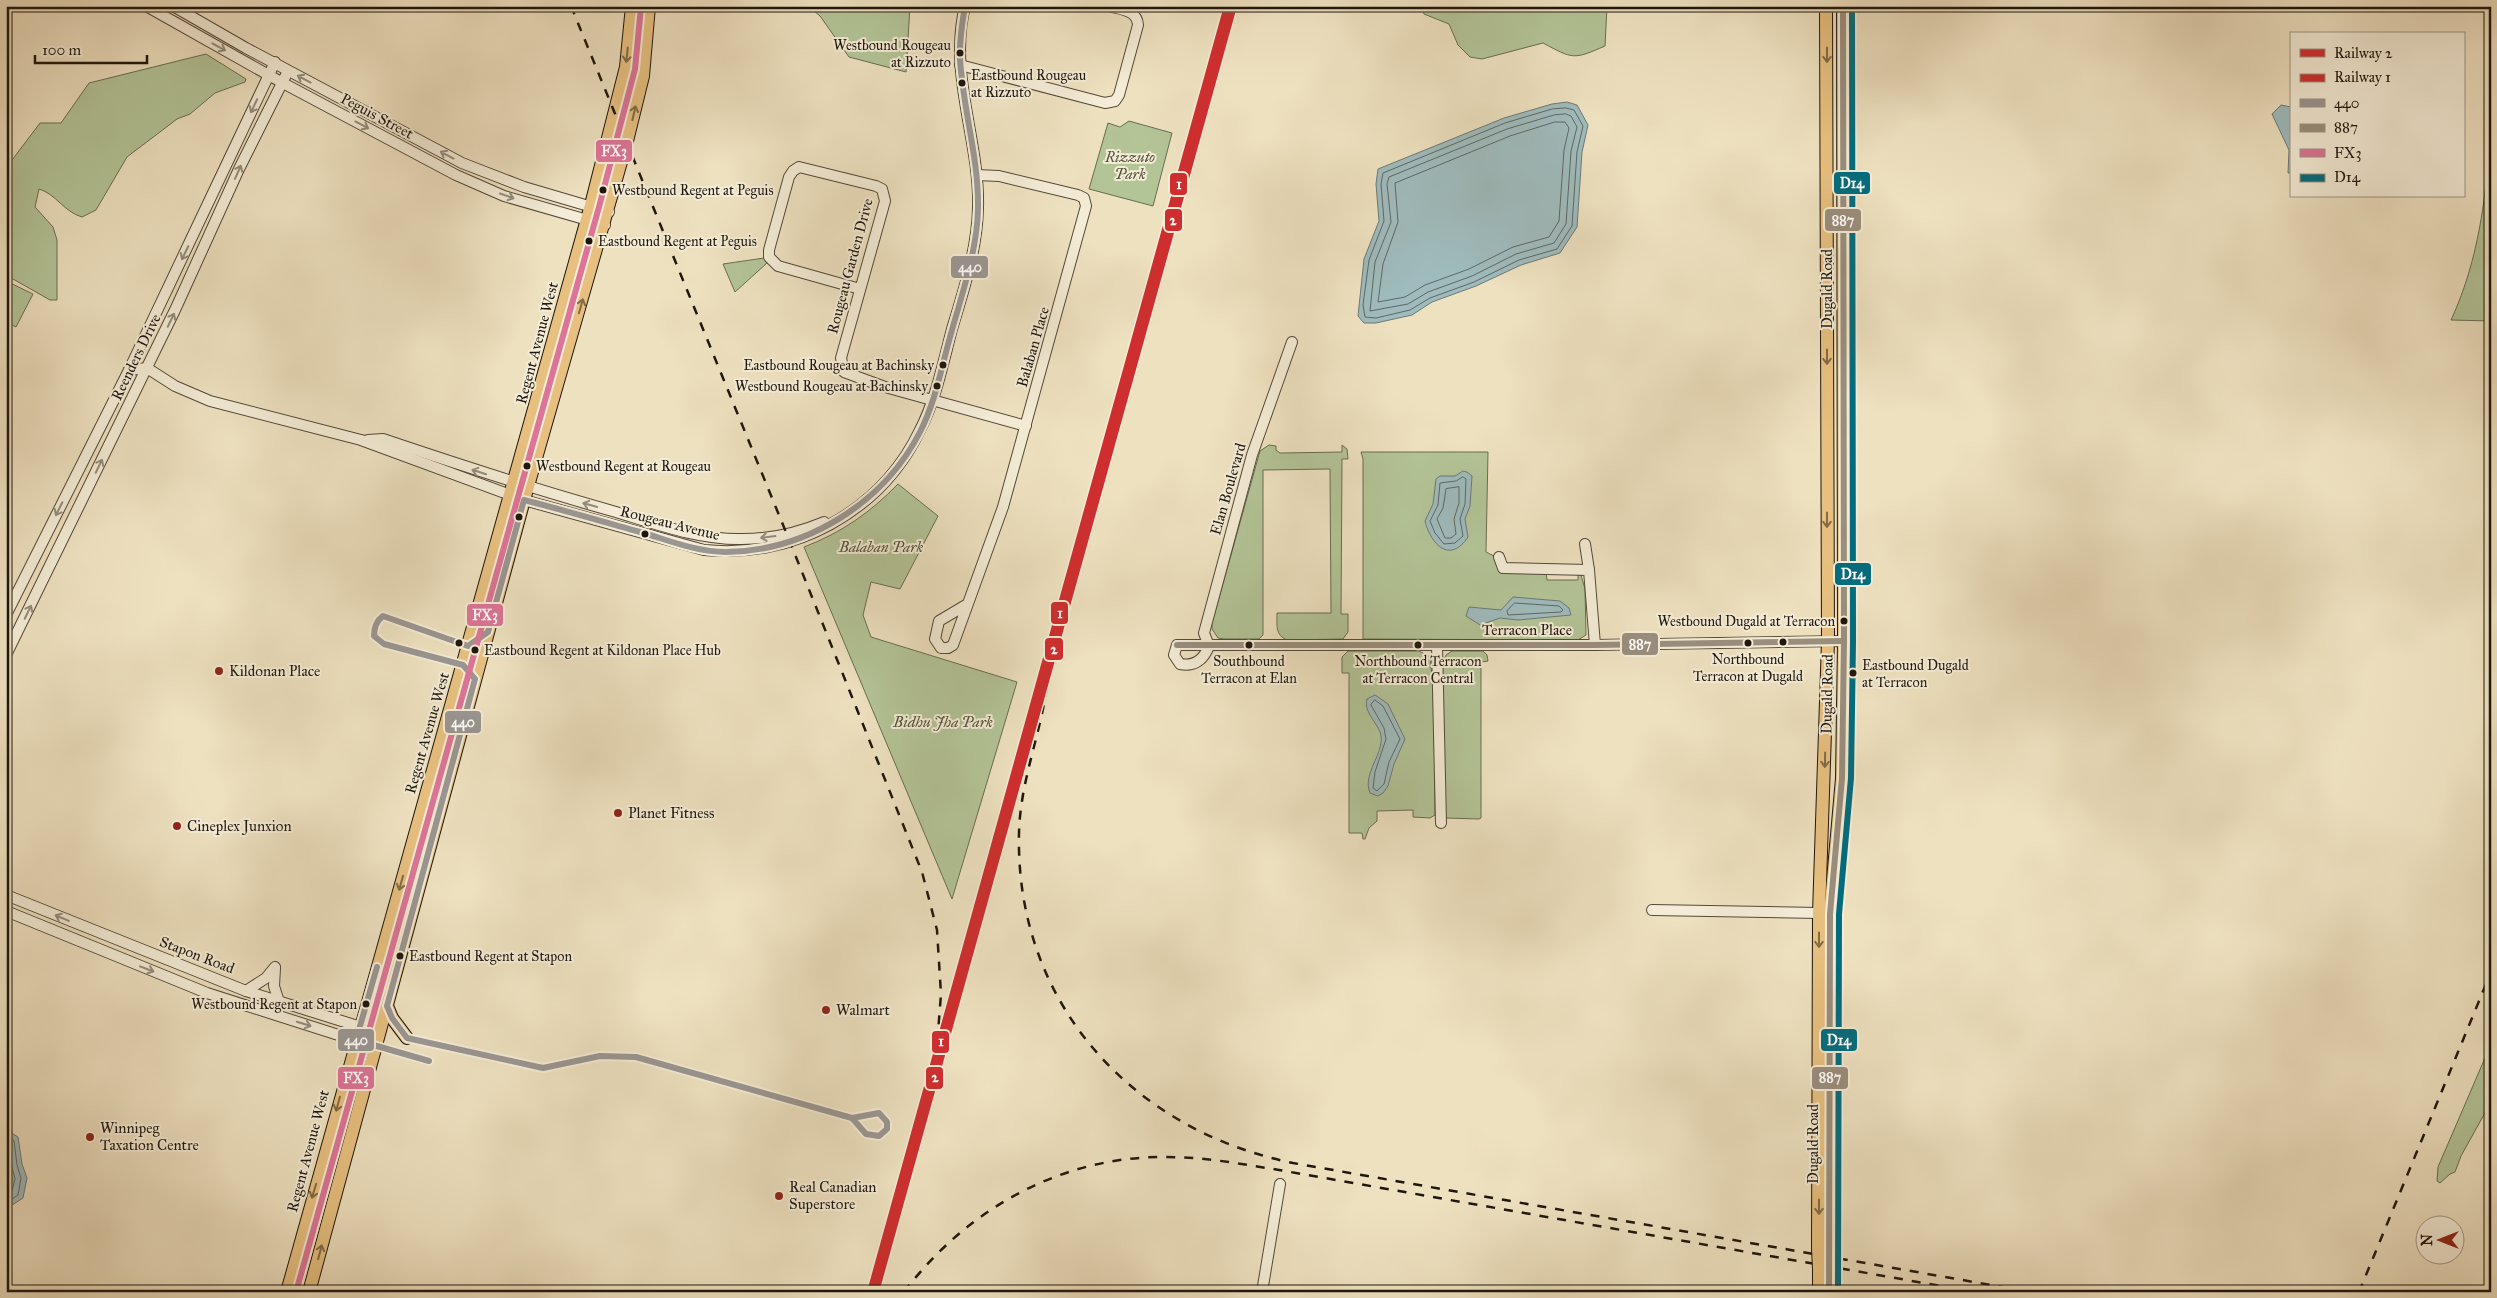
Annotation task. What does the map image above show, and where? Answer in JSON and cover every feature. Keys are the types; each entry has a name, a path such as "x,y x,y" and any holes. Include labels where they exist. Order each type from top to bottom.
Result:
{"main road":[{"name":"Regent Avenue West","path":"309,1292 493,615 519,492 626,67 632,6"},
{"name":"Regent Avenue West","path":"287,1292 356,1040 478,612 519,492 605,225 643,76 649,6"},
{"name":"Dugald Road","path":"1819,1292 1824,1270 1824,1250 1819,913 1828,641 1826,6"},
{"name":"Dugald Road","path":"1824,1250 1830,914 1842,778 1844,641 1843,6"},
{"path":"478,612 493,615"},
{"path":"468,646 488,632"},
{"path":"463,665 475,679"},
{"path":"444,735 448,750 454,760"},
{"path":"436,760 448,782"},
{"path":"387,1006 395,1022 407,1038"},
{"path":"322,1164 343,1169"},
{"name":"Dugald Road","path":"1824,1270 1829,1292"}],"street":[{"name":"Peguis Street","path":"146,6 281,82 481,187 605,225"},
{"name":"Peguis Street","path":"173,6 288,71 462,163 524,187 592,205 608,212"},
{"name":"Rougeau Avenue","path":"147,368 175,386 210,401 361,440 383,439 519,492 694,533 742,539 779,535 810,528 848,513 879,488 905,456 920,430 932,400 973,254 978,208 977,175 963,98 960,65 960,43 965,6"},
{"path":"960,65 1105,103 1115,101 1120,95 1138,25 1137,18 1133,13 1109,6"},
{"name":"Reenders Drive","path":"6,615 129,370 275,62"},
{"name":"Reenders Drive","path":"6,655 203,253 239,169 288,71"},
{"name":"Rougeau Garden Drive","path":"860,289 778,266 769,257 769,250 789,177 799,167 876,186 882,188 885,194 860,289 841,358 844,372 850,376 932,400"},
{"name":"Balaban Place","path":"966,605 1004,507 1086,206 1084,198 1078,195 1020,180 999,176 977,175"},
{"name":"Elan Boulevard","path":"1210,646 1204,633 1226,551 1252,455 1292,342"},
{"path":"129,370 147,368"},
{"path":"932,400 1026,426"},
{"path":"1585,544 1595,645"},
{"path":"1499,557 1503,568 1589,570"},
{"name":"Terracon Place","path":"1210,646 1595,645 1844,641"},
{"path":"1437,645 1441,822"},
{"name":"Stapon Road","path":"6,895 246,991 380,1033"},
{"path":"1652,910 1819,913"},
{"name":"Stapon Road","path":"6,911 101,952 207,993 376,1047"},
{"path":"101,952 107,937"},
{"path":"246,991 266,978 275,967 274,986 279,1002"},
{"path":"207,993 212,977"},
{"path":"255,1009 266,998"},
{"path":"1262,1292 1280,1184"}],"green space":[{"path":"808,6 910,6 906,72 849,57 820,16"},
{"path":"1420,6 1607,6 1605,46 1586,54 1573,56 1543,43 1482,59 1470,57 1458,45 1449,24 1424,14"},
{"path":"206,54 246,79 245,82 215,93 190,114 177,119 127,157 96,210 82,217 76,215 45,191 39,189 35,207 53,227 57,240 57,300 50,300 6,275 6,168 40,123 61,123 89,83"},
{"name":"Rizzuto Park","path":"1129,121 1172,133 1153,206 1089,189 1108,123 1120,127"},
{"path":"2486,183 2491,183 2491,321 2451,320 2470,270"},
{"path":"764,258 767,263 735,292 723,264"},
{"path":"6,281 33,294 16,327 6,322"},
{"path":"1269,445 1276,446 1276,450 1280,453 1342,452 1342,445 1347,449 1348,459 1342,459 1341,614 1348,614 1348,632 1343,639 1287,640 1280,635 1277,625 1277,613 1331,613 1330,469 1263,470 1263,635 1259,639 1224,639 1218,638 1212,629 1212,623 1260,451"},
{"path":"1361,452 1488,452 1486,552 1494,556 1502,570 1546,573 1547,580 1578,580 1578,574 1581,575 1585,589 1586,635 1578,640 1363,639 1363,459"},
{"name":"Bidhu Jha Park","path":"898,484 938,516 900,589 871,582 863,615 871,637 1017,682 952,899 804,547 855,521"},
{"path":"1348,651 1419,651 1430,657 1434,698 1435,815 1430,818 1413,817 1413,810 1377,811 1377,821 1369,828 1365,839 1363,839 1362,833 1349,833 1349,673 1342,673 1342,657"},
{"path":"1452,651 1483,651 1487,655 1488,661 1481,662 1481,818 1479,819 1445,818 1442,665 1446,655"},
{"path":"2491,1044 2491,1102 2461,1156 2455,1172 2440,1183 2437,1181 2438,1167"}],"water":[{"path":"1567,102 1577,105 1588,125 1582,152 1577,227 1560,253 1521,265 1476,286 1432,302 1412,315 1376,323 1364,323 1358,316 1364,259 1379,221 1376,184 1378,169 1504,118 1552,104"},
{"path":"2281,105 2290,107 2290,173 2288,173 2289,150 2272,114"},
{"path":"1463,471 1472,476 1470,506 1465,519 1468,537 1455,549 1448,550 1436,544 1425,521 1433,504 1436,479 1440,476 1455,476"},
{"path":"1513,597 1560,601 1569,608 1571,615 1518,620 1500,618 1480,625 1466,616 1469,607 1501,610"},
{"path":"1375,695 1388,704 1405,739 1394,764 1388,786 1378,796 1370,793 1368,786 1381,742 1381,735 1366,704 1367,699"},
{"path":"6,1120 13,1134 18,1137 22,1164 27,1178 23,1198 6,1209"}],"railway":[{"path":"571,6 790,542 922,872 937,930 941,994 937,1046 925,1096"},
{"path":"1053,652 1043,710 1024,789 1019,833 1023,894 1037,951 1061,1003 1094,1049 1134,1089 1181,1121 1235,1146 1293,1163 2031,1292"},
{"path":"2359,1292 2491,972"},
{"path":"904,1292 929,1262 957,1236 987,1213 1019,1193 1054,1177 1090,1166 1127,1159 1166,1157 1237,1163 1279,1170 1975,1292"}],"rail line":[{"name":"1","path":"871,1292 1228,6"},
{"name":"2","path":"875,1292 1233,6"}],"transit line":[{"name":"440","path":"852,1118 636,1057 600,1056 543,1068 407,1038 392,1018 387,1006 475,679 463,665 384,644 374,636 374,633 377,622 383,616 468,646 488,632 524,500 693,548 726,552 756,550 785,543 813,533 839,519 885,481 904,458 926,420 965,285 975,240 978,190 960,59 960,39 965,6"},
{"name":"887","path":"1829,1292 1830,914 1842,778 1844,641 1843,6"},
{"name":"D14","path":"1838,1292 1839,914 1851,778 1853,641 1852,6"},
{"name":"FX3","path":"296,1292 599,207 635,69 641,7"},
{"name":"887","path":"1177,645 1595,645 1844,641"},
{"name":"440","path":"377,967 356,1040 429,1061"},
{"name":"440","path":"879,1113 887,1122 887,1129 879,1136 866,1134 852,1118 879,1113"}],"place":[{"name":"Westbound Rougeau at Rizzuto","path":"960,53"},
{"name":"Eastbound Rougeau at Rizzuto","path":"962,83"},
{"name":"Westbound Regent at Peguis","path":"603,190"},
{"name":"Eastbound Regent at Peguis","path":"589,241"},
{"name":"Eastbound Rougeau at Bachinsky","path":"943,365"},
{"name":"Westbound Rougeau at Bachinsky","path":"937,386"},
{"name":"Westbound Regent at Rougeau","path":"527,466"},
{"name":"Westbound Dugald at Terracon","path":"1844,621"},
{"name":"Northbound Terracon at Dugald","path":"1748,643"},
{"name":"Southbound Terracon at Elan","path":"1249,645"},
{"name":"Northbound Terracon at Terracon Central","path":"1418,645"},
{"name":"Eastbound Regent at Kildonan Place Hub","path":"475,650"},
{"name":"Kildonan Place","path":"219,671"},
{"name":"Eastbound Dugald at Terracon","path":"1853,673"},
{"name":"Planet Fitness","path":"618,813"},
{"name":"Cineplex Junxion","path":"177,826"},
{"name":"Eastbound Regent at Stapon","path":"400,956"},
{"name":"Westbound Regent at Stapon","path":"366,1004"},
{"name":"Walmart","path":"826,1010"},
{"name":"Winnipeg Taxation Centre","path":"90,1137"},
{"name":"Real Canadian Superstore","path":"779,1196"}],"park label":[{"name":"Balaban Park","path":"881,547"}]}
